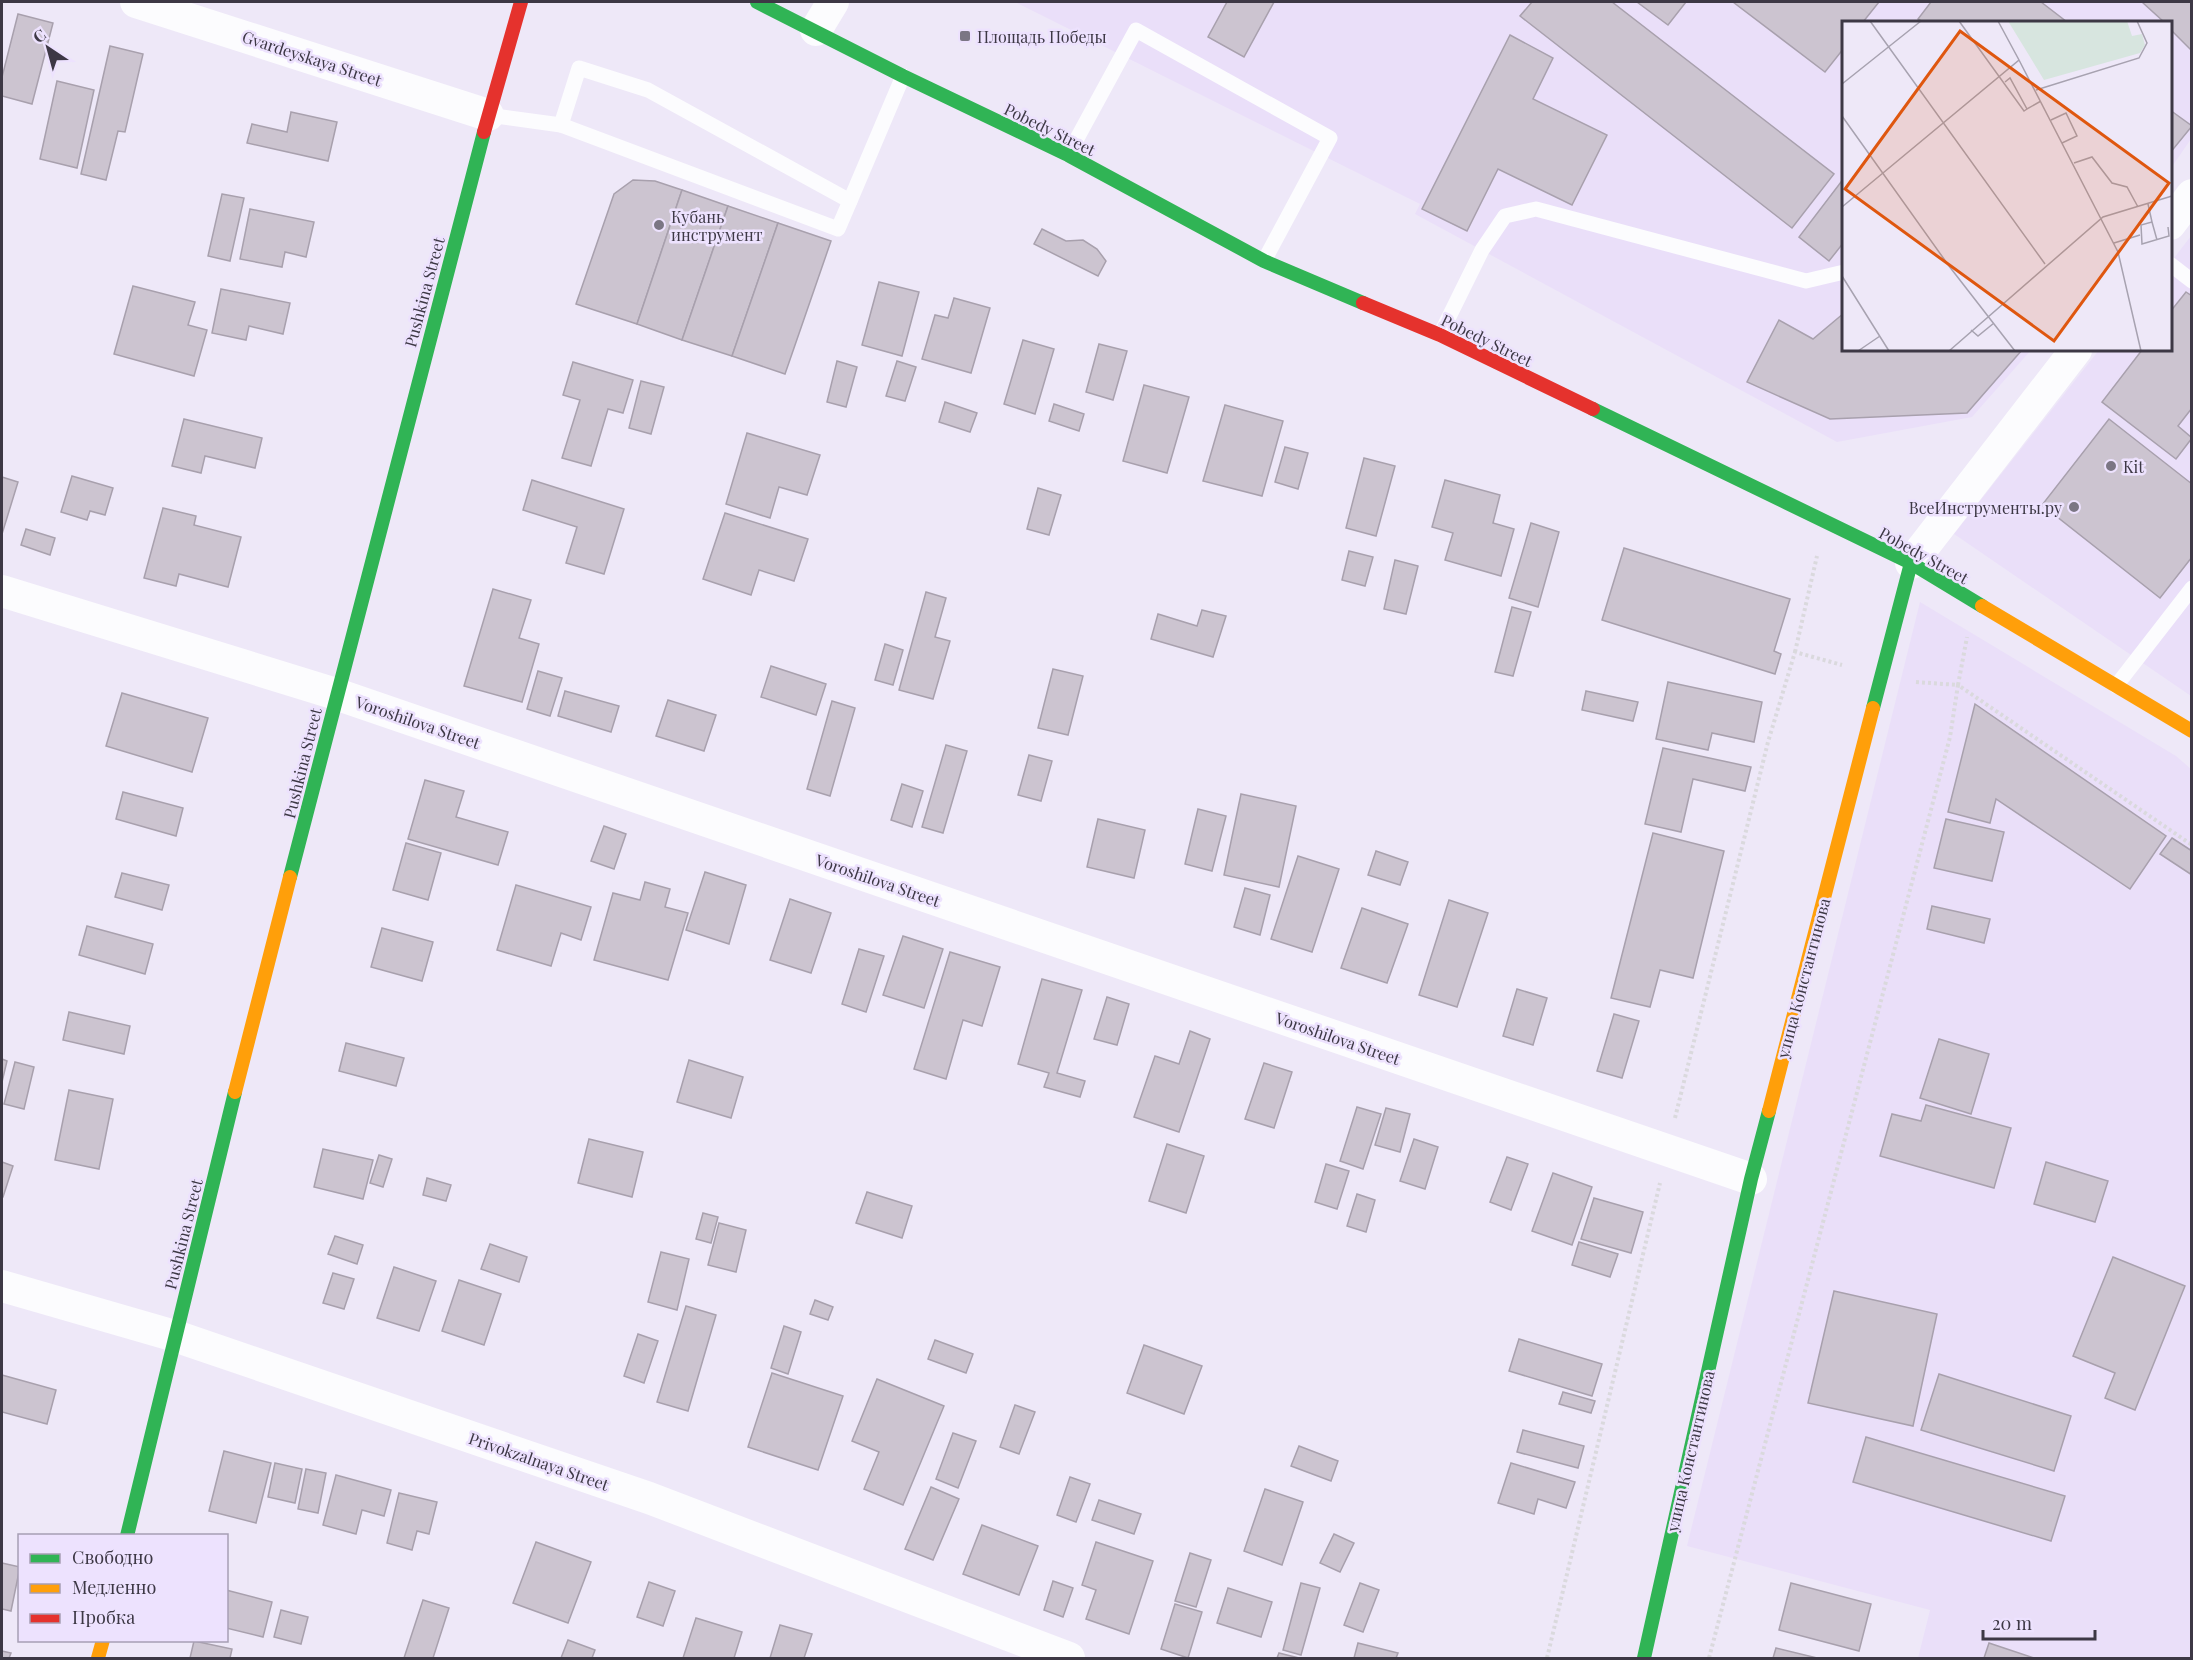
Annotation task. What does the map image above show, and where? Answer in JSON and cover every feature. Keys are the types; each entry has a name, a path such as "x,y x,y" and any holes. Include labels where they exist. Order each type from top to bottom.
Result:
{"street":[{"name":"Gvardeyskaya Street","path":"136,2 488,115"},
{"name":"Pushkina Street","path":"128,1534 175,1336 336,694 488,115 521,2"},
{"name":"Pobedy Street","path":"757,2 903,76 1068,155 1264,261 1440,335 1911,563 2192,731"},
{"path":"816,30 833,2"},
{"path":"2172,221 2192,195"},
{"name":"улица Константинова","path":"1644,1659 1751,1179 1911,563 2075,351"},
{"name":"Voroshilova Street","path":"2,591 336,694 1751,1179"},
{"name":"Privokzalnaya Street","path":"2,1286 175,1336 649,1498 1069,1659"},
{"path":"98,1659 103,1642"}],"lane":[{"path":"1068,155 1136,30 1330,138 1264,261"},
{"path":"561,125 579,68 648,90 850,201"},
{"path":"488,115 561,125 838,229 903,76"},
{"path":"1440,335 1482,250 1505,216 1536,209 1806,281 1842,272"},
{"path":"2172,266 2192,281"},
{"path":"2116,686 2192,588"}],"path":[{"path":"1795,652 1817,556"},
{"path":"1709,1659 1950,737 1968,633"},
{"path":"1907,681 1958,685 2192,845"}],"shaded area":[{"path":"1015,2 2191,2 2191,139 2172,167 2172,21 1842,21 1842,351 2030,351 1972,417 1837,442 1415,214 1420,204"},
{"path":"2191,236 2191,696 1954,534 2098,351 2172,351 2172,261"},
{"path":"1920,602 2176,756 2191,769 2191,1658 1918,1658 1930,1610 1687,1546"}],"building":[{"path":"1227,2 1274,2 1244,57 1208,37"},
{"path":"1532,2 1612,2 1834,174 1792,228 1520,16"},
{"path":"1637,2 1686,2 1668,25"},
{"path":"1733,2 1879,2 1864,21 1842,21 1842,51 1825,72"},
{"path":"1931,2 2041,2 2066,21 1921,21 1918,19"},
{"path":"2142,2 2192,2 2192,51 2172,31 2172,21 2163,21"},
{"path":"18,14 53,23 32,104 2,96 2,77"},
{"path":"1510,35 1553,58 1533,99 1607,135 1572,205 1498,169 1467,231 1422,209"},
{"path":"110,46 143,54 125,132 118,131 106,180 81,174"},
{"path":"57,81 94,90 77,168 40,159"},
{"path":"2172,111 2192,126 2172,151"},
{"path":"291,112 337,122 328,161 247,143 252,124 287,132"},
{"path":"633,180 655,181 682,190 637,324 576,304 614,194"},
{"path":"1842,183 1842,245 1829,261 1799,237"},
{"path":"682,190 728,206 682,340 637,324"},
{"path":"222,194 244,198 230,261 208,256"},
{"path":"728,206 778,223 732,356 682,340"},
{"path":"250,209 314,222 306,257 285,252 282,267 240,259"},
{"path":"778,223 831,241 785,374 732,356"},
{"path":"1042,229 1066,241 1083,240 1097,249 1106,261 1098,276 1034,244"},
{"path":"879,282 919,292 902,356 862,345"},
{"path":"133,286 195,302 188,325 207,330 194,376 114,354"},
{"path":"221,289 290,303 283,334 249,326 246,340 212,333"},
{"path":"2186,292 2192,296 2192,408 2178,426 2192,438 2176,459 2102,402 2141,351 2172,351 2172,310"},
{"path":"954,298 990,308 971,373 922,359 935,315 948,318"},
{"path":"1842,315 1842,351 2021,351 1967,413 1830,419 1747,382 1779,320 1813,339"},
{"path":"1023,340 1054,349 1035,414 1004,404"},
{"path":"1099,344 1127,351 1113,400 1086,392"},
{"path":"837,361 857,367 846,407 827,402"},
{"path":"897,361 916,367 905,401 886,396"},
{"path":"573,362 633,380 623,413 608,409 591,466 562,458 580,400 563,395"},
{"path":"641,381 664,387 651,434 629,428"},
{"path":"1144,385 1189,397 1167,473 1123,461"},
{"path":"945,402 977,413 970,432 939,422"},
{"path":"1054,404 1084,414 1079,431 1049,421"},
{"path":"1225,405 1283,421 1262,496 1203,481"},
{"path":"184,419 262,438 255,468 205,456 201,473 172,466"},
{"path":"2109,419 2192,484 2192,557 2160,598 2042,505"},
{"path":"747,433 820,455 807,495 779,487 770,518 726,504"},
{"path":"1285,447 1308,453 1298,489 1275,482"},
{"path":"1364,458 1395,466 1376,536 1346,528"},
{"path":"72,476 113,488 105,515 90,511 87,520 61,512"},
{"path":"2,477 18,482 2,534"},
{"path":"532,480 624,509 604,574 566,563 577,527 523,510"},
{"path":"1445,480 1500,495 1493,523 1514,529 1501,576 1445,560 1453,533 1432,527"},
{"path":"1038,488 1061,495 1049,535 1027,529"},
{"path":"163,508 196,516 194,525 241,537 228,587 179,574 176,586 144,578"},
{"path":"725,513 808,539 794,581 759,570 751,595 703,579"},
{"path":"1531,523 1559,532 1538,607 1509,598"},
{"path":"26,529 55,538 50,555 21,545"},
{"path":"1624,548 1790,599 1774,651 1781,654 1775,674 1602,620"},
{"path":"1349,551 1373,557 1365,586 1342,580"},
{"path":"1395,560 1418,566 1406,614 1384,609"},
{"path":"493,589 531,600 519,638 539,644 522,702 464,686"},
{"path":"926,592 946,598 935,637 950,641 933,699 899,690"},
{"path":"1512,607 1531,612 1513,676 1495,672"},
{"path":"1202,610 1226,616 1213,657 1151,639 1158,614 1197,626"},
{"path":"885,644 903,650 893,685 875,680"},
{"path":"771,666 826,684 816,715 761,697"},
{"path":"1053,669 1083,676 1068,735 1038,728"},
{"path":"538,671 562,678 550,716 527,709"},
{"path":"1668,682 1762,702 1754,742 1712,733 1708,750 1656,739"},
{"path":"565,691 619,706 611,732 558,716"},
{"path":"1586,691 1638,702 1633,721 1582,710"},
{"path":"122,693 208,718 192,772 106,746"},
{"path":"668,700 716,715 704,751 656,736"},
{"path":"832,701 855,708 830,796 807,789"},
{"path":"1975,704 2166,836 2130,889 1996,799 1990,823 1948,812"},
{"path":"946,745 967,751 943,833 922,827"},
{"path":"1663,748 1751,767 1745,791 1693,779 1681,832 1645,824"},
{"path":"1029,755 1052,761 1041,801 1018,795"},
{"path":"425,780 464,791 456,817 508,832 498,865 408,839"},
{"path":"902,784 923,791 912,827 891,820"},
{"path":"123,792 183,808 176,836 116,819"},
{"path":"1241,794 1296,806 1279,887 1224,875"},
{"path":"1198,809 1226,816 1212,871 1185,864"},
{"path":"1098,819 1145,830 1134,878 1087,867"},
{"path":"1946,819 2004,832 1992,881 1934,868"},
{"path":"604,826 626,834 614,869 591,861"},
{"path":"1653,833 1724,851 1693,978 1660,970 1650,1007 1611,998"},
{"path":"2172,838 2192,851 2192,875 2160,854"},
{"path":"406,843 441,853 428,900 393,890"},
{"path":"1376,851 1408,862 1400,885 1368,875"},
{"path":"1298,856 1339,869 1312,952 1271,939"},
{"path":"705,872 746,885 729,944 686,930"},
{"path":"122,873 169,885 162,910 115,897"},
{"path":"645,882 670,889 665,907 688,913 668,980 594,960 613,893 640,900"},
{"path":"516,885 591,907 581,940 561,933 551,966 497,950"},
{"path":"1245,888 1270,895 1260,935 1234,927"},
{"path":"790,899 831,913 811,973 770,960"},
{"path":"1449,900 1488,913 1457,1007 1419,995"},
{"path":"1932,906 1990,919 1984,943 1927,929"},
{"path":"1362,908 1408,924 1387,983 1341,968"},
{"path":"87,926 153,944 145,974 79,955"},
{"path":"382,928 433,942 422,981 371,967"},
{"path":"903,936 943,949 924,1008 883,995"},
{"path":"859,949 884,956 866,1012 842,1004"},
{"path":"950,952 1000,967 982,1026 963,1020 946,1079 914,1069"},
{"path":"1042,979 1082,990 1057,1073 1085,1081 1080,1097 1044,1087 1049,1073 1018,1064"},
{"path":"1517,989 1547,998 1533,1045 1503,1036"},
{"path":"1107,997 1129,1004 1117,1045 1094,1039"},
{"path":"69,1012 130,1026 124,1054 63,1040"},
{"path":"1614,1014 1639,1021 1622,1078 1597,1071"},
{"path":"1190,1031 1210,1039 1179,1132 1134,1117 1155,1056 1179,1064"},
{"path":"1939,1039 1989,1054 1971,1114 1920,1098"},
{"path":"346,1043 404,1058 396,1086 339,1071"},
{"path":"2,1059 7,1061 2,1082"},
{"path":"689,1060 743,1077 731,1118 677,1102"},
{"path":"15,1062 34,1067 24,1109 4,1104"},
{"path":"1264,1063 1292,1072 1274,1128 1245,1119"},
{"path":"69,1090 113,1099 99,1169 55,1160"},
{"path":"1926,1105 2011,1128 1994,1188 1880,1156 1892,1114 1921,1121"},
{"path":"1357,1107 1381,1114 1363,1169 1340,1161"},
{"path":"1386,1108 1410,1114 1400,1152 1375,1145"},
{"path":"589,1139 643,1152 632,1197 578,1183"},
{"path":"1414,1139 1438,1147 1425,1189 1400,1181"},
{"path":"1167,1144 1204,1156 1186,1213 1149,1201"},
{"path":"323,1149 373,1160 363,1199 314,1187"},
{"path":"379,1155 392,1159 383,1187 370,1183"},
{"path":"1507,1157 1528,1164 1511,1210 1490,1202"},
{"path":"2,1162 13,1166 3,1197 2,1197"},
{"path":"2046,1162 2108,1181 2095,1222 2034,1204"},
{"path":"1326,1164 1349,1171 1337,1209 1315,1202"},
{"path":"1553,1173 1592,1187 1572,1245 1532,1231"},
{"path":"427,1178 451,1185 446,1201 423,1195"},
{"path":"867,1192 912,1206 902,1238 856,1223"},
{"path":"1357,1194 1375,1200 1366,1232 1347,1226"},
{"path":"1594,1198 1643,1212 1631,1253 1581,1239"},
{"path":"703,1213 718,1217 711,1243 696,1239"},
{"path":"719,1223 746,1230 736,1272 708,1265"},
{"path":"335,1236 363,1245 357,1264 328,1254"},
{"path":"1579,1242 1618,1254 1610,1277 1572,1265"},
{"path":"490,1244 527,1257 519,1282 481,1269"},
{"path":"661,1252 689,1259 677,1310 648,1302"},
{"path":"2113,1257 2185,1286 2135,1410 2105,1398 2115,1373 2073,1356"},
{"path":"394,1267 436,1281 419,1331 377,1318"},
{"path":"333,1273 354,1279 344,1309 323,1303"},
{"path":"459,1280 501,1294 484,1345 442,1331"},
{"path":"1834,1291 1937,1314 1913,1426 1808,1403"},
{"path":"815,1300 833,1307 828,1320 810,1314"},
{"path":"686,1306 716,1315 688,1411 657,1402"},
{"path":"784,1326 801,1332 788,1374 771,1368"},
{"path":"638,1334 658,1341 644,1383 624,1376"},
{"path":"1519,1339 1602,1364 1592,1396 1509,1371"},
{"path":"935,1340 973,1354 966,1373 928,1359"},
{"path":"1144,1345 1202,1366 1184,1414 1127,1393"},
{"path":"772,1373 843,1396 818,1470 748,1447"},
{"path":"1939,1374 2071,1416 2054,1471 1921,1430"},
{"path":"2,1375 56,1390 47,1424 2,1412"},
{"path":"877,1379 944,1406 903,1505 864,1489 879,1452 852,1441"},
{"path":"1563,1392 1595,1401 1591,1413 1559,1404"},
{"path":"1015,1405 1035,1412 1019,1454 1000,1447"},
{"path":"1523,1430 1584,1446 1578,1468 1517,1452"},
{"path":"953,1433 976,1441 958,1488 936,1479"},
{"path":"1866,1437 2065,1496 2051,1541 1853,1482"},
{"path":"1299,1446 1338,1461 1331,1481 1291,1466"},
{"path":"224,1451 271,1463 256,1523 209,1511"},
{"path":"275,1463 302,1469 295,1503 268,1497"},
{"path":"1511,1463 1575,1482 1566,1508 1538,1499 1534,1514 1498,1503"},
{"path":"306,1469 326,1473 318,1513 298,1509"},
{"path":"336,1475 391,1490 384,1516 362,1510 356,1534 323,1525"},
{"path":"1070,1477 1090,1484 1076,1522 1057,1515"},
{"path":"931,1487 959,1499 933,1560 905,1549"},
{"path":"1265,1489 1303,1502 1282,1565 1244,1551"},
{"path":"399,1493 437,1502 429,1534 417,1531 412,1550 387,1543"},
{"path":"1099,1500 1141,1514 1134,1534 1092,1520"},
{"path":"982,1525 1038,1546 1019,1595 963,1574"},
{"path":"1334,1534 1354,1543 1340,1572 1320,1563"},
{"path":"536,1542 591,1562 568,1623 513,1603"},
{"path":"1096,1542 1153,1561 1129,1634 1086,1619 1096,1590 1082,1585"},
{"path":"1190,1553 1211,1560 1196,1607 1175,1601"},
{"path":"2,1563 18,1567 18,1577 11,1611 2,1609"},
{"path":"1053,1581 1073,1588 1063,1617 1044,1610"},
{"path":"649,1582 675,1591 663,1626 637,1617"},
{"path":"1301,1583 1320,1588 1301,1655 1283,1650"},
{"path":"1360,1583 1379,1590 1363,1632 1344,1625"},
{"path":"1791,1583 1871,1604 1859,1651 1779,1630"},
{"path":"1228,1588 1272,1602 1261,1637 1217,1623"},
{"path":"228,1591 272,1602 263,1637 228,1628"},
{"path":"423,1600 449,1608 433,1658 404,1658"},
{"path":"1175,1604 1202,1612 1188,1658 1161,1649"},
{"path":"281,1610 308,1617 301,1644 274,1637"},
{"path":"696,1618 742,1632 734,1658 683,1658"},
{"path":"780,1625 812,1634 804,1658 770,1658"},
{"path":"568,1640 595,1650 592,1658 561,1658"},
{"path":"194,1642 232,1649 230,1658 190,1658"},
{"path":"1358,1643 1398,1653 1396,1658 1354,1658"},
{"path":"1989,1643 2034,1658 1984,1658"},
{"path":"1776,1648 1817,1658 1773,1658"},
{"path":"2,1651 11,1653 9,1658 2,1658"},
{"path":"1279,1653 1299,1658 1277,1658"}],"traffic: fast":[{"path":"757,2 903,76 1068,155 1264,261 1363,303"},
{"path":"290,877 484,132"},
{"path":"1593,409 1911,563 1982,606"},
{"path":"1873,708 1911,563"},
{"path":"127,1534 235,1092"},
{"path":"1644,1658 1751,1179 1769,1111"}],"traffic: slow":[{"path":"1982,606 2192,731"},
{"path":"1769,1111 1873,708"},
{"path":"235,1092 290,877"},
{"path":"98,1658 102,1642"}],"traffic: jam":[{"path":"484,132 521,2"},
{"path":"1363,303 1440,335 1593,409"}],"place":[{"name":"Площадь Победы","path":"965,36"},
{"name":"Кубань инструмент","path":"659,225"},
{"name":"Kit","path":"2111,466"},
{"name":"ВсеИнструменты.ру","path":"2074,507"}]}
